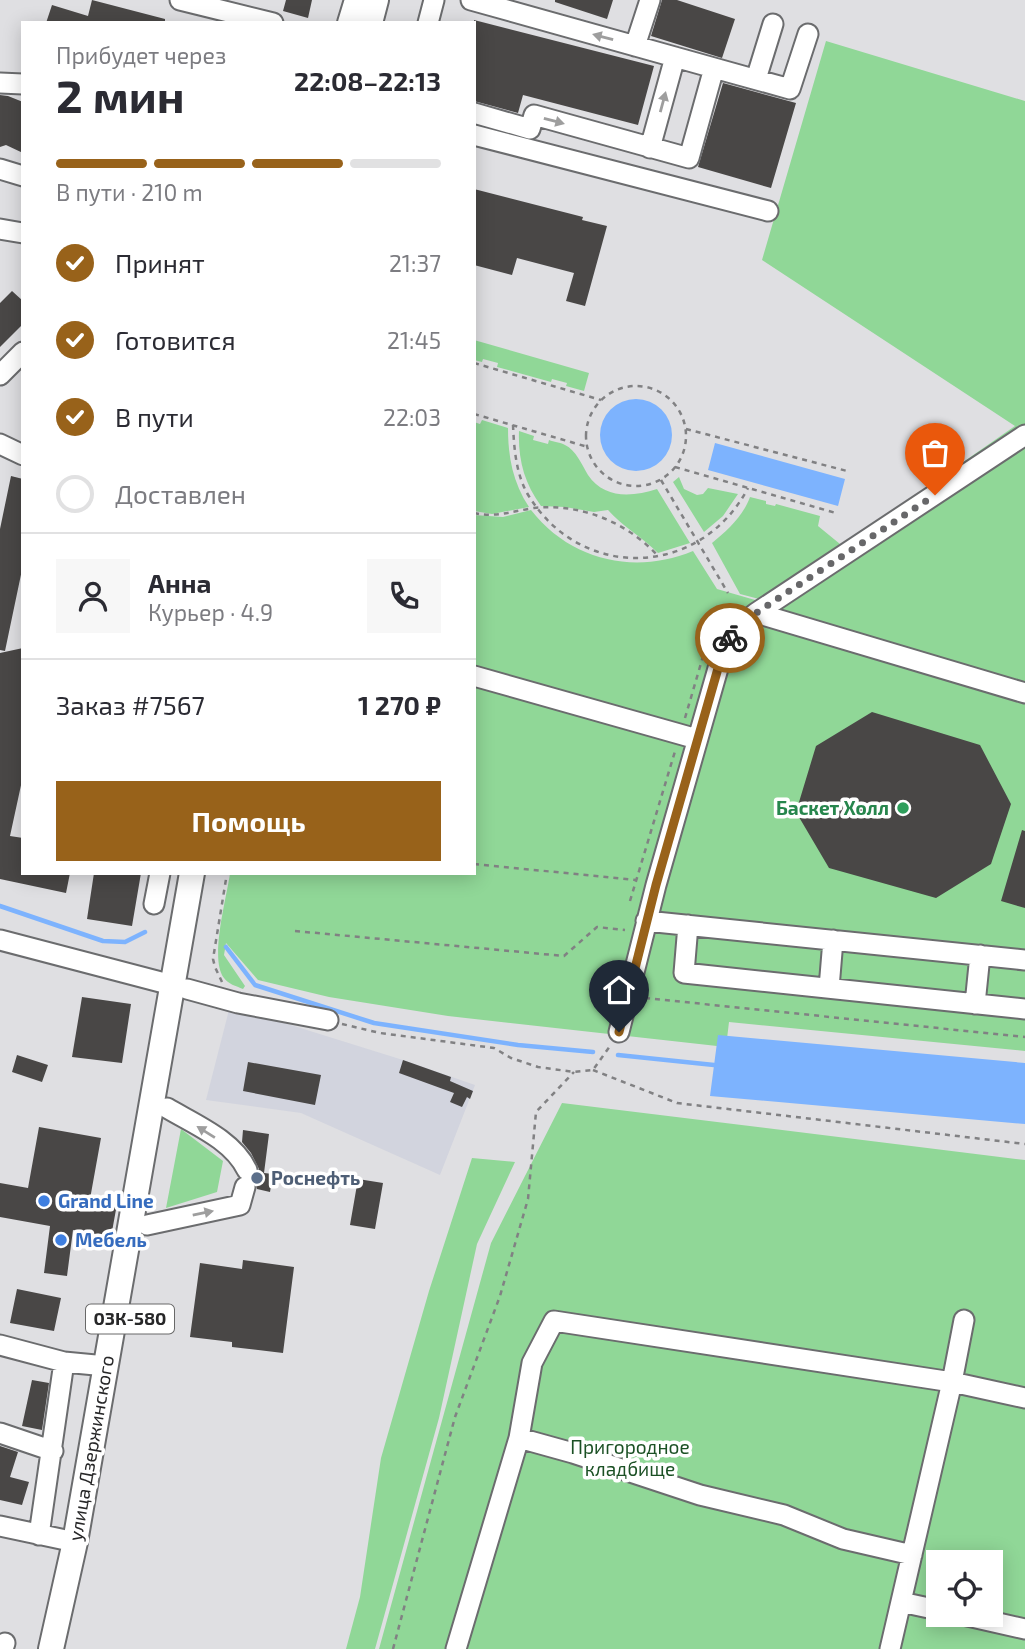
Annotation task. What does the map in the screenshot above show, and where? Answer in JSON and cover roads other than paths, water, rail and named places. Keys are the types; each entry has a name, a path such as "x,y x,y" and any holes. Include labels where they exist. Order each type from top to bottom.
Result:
{"main road":[{"path":"352,21 357,0"},
{"path":"371,21 376,0"},
{"name":"улица Дзержинского","path":"68,1649 90,1542 167,1108 192,875"},
{"name":"улица Дзержинского","path":"51,1649 75,1542 179,987 207,875"}],"street":[{"path":"180,0 265,21"},
{"path":"429,21 434,0"},
{"path":"471,0 790,89 807,34"},
{"path":"635,46 650,0"},
{"path":"756,79 773,24"},
{"path":"650,148 675,57"},
{"path":"476,114 530,129 534,116 689,158 714,68"},
{"path":"0,83 21,84"},
{"path":"476,136 768,211"},
{"path":"0,169 21,174"},
{"path":"0,229 21,233"},
{"path":"0,375 21,354"},
{"path":"619,1032 646,921 725,644 740,626 756,613 1025,435"},
{"path":"0,444 21,455"},
{"path":"756,613 1025,693"},
{"path":"476,677 697,739"},
{"path":"154,904 160,875"},
{"path":"646,921 1025,960"},
{"path":"688,925 684,973 1025,1009"},
{"path":"0,940 238,1003 328,1020"},
{"path":"829,988 833,940"},
{"path":"975,1003 980,955"},
{"path":"147,1224 240,1205 246,1178 243,1160 228,1145 167,1108"},
{"path":"890,1649 964,1320"},
{"path":"456,1649 519,1438 532,1363 554,1321 952,1382 1025,1398"},
{"path":"0,1345 64,1362 106,1366"},
{"path":"39,1535 64,1362"},
{"path":"0,1433 53,1451"},
{"path":"519,1438 700,1495 784,1515 843,1539 912,1555"},
{"path":"0,1526 75,1542"},
{"path":"901,1602 926,1607"},
{"path":"1003,1624 1025,1629"}],"water":[{"path":"636,399 650,402 662,409 669,421 672,435 669,449 662,461 650,468 636,471 622,468 610,461 603,449 600,435 603,421 610,409 622,402"},
{"path":"715,443 845,479 838,506 708,470"},
{"path":"718,1035 1025,1063 1025,1124 710,1096"}],"waterway":[{"path":"0,906 103,941 125,942 145,932"},
{"path":"226,947 255,985 374,1023 518,1045 593,1052"},
{"path":"618,1055 714,1065"}],"place":[{"name":"Баскет Холл","path":"903,808"},
{"name":"Роснефть","path":"257,1178"},
{"name":"Grand Line","path":"44,1201"},
{"name":"Мебель","path":"61,1240"}],"park label":[{"name":"Пригородное кладбище","path":"630,1458"}]}
